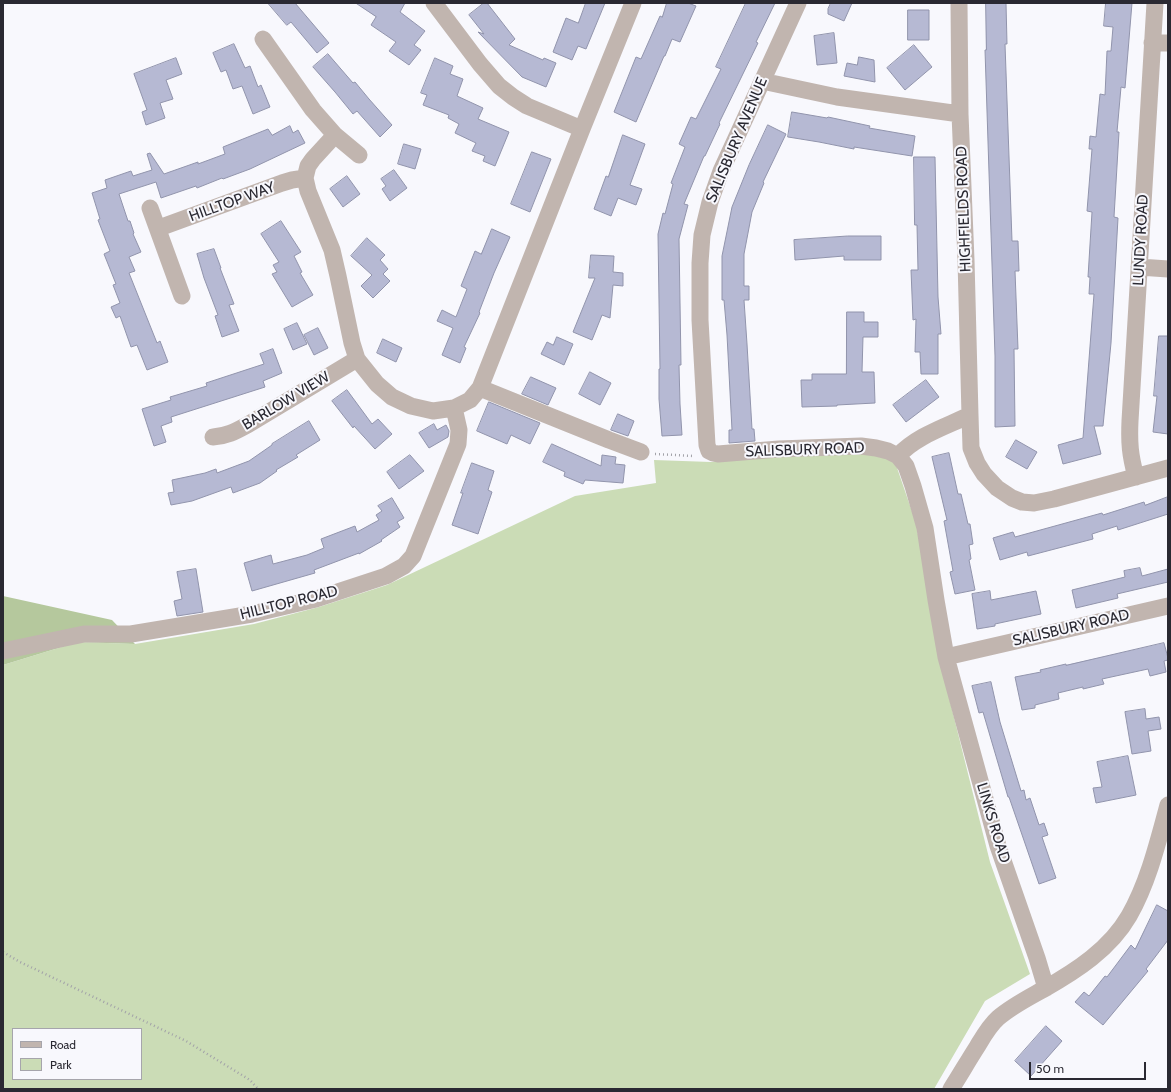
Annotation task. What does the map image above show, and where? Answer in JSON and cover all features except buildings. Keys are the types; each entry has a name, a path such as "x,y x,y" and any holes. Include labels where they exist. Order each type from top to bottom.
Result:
{"street":[{"path":"434,3 480,64 499,86 527,106 582,129"},
{"path":"335,135 308,166 305,178 308,191 332,250 352,343 357,358 377,384 392,397 411,406 433,411 454,408 470,400 480,388 633,3"},
{"name":"SALISBURY AVENUE","path":"709,451 707,445 700,320 700,263 702,235 710,202 721,171 798,3"},
{"name":"HIGHFIELDS ROAD","path":"959,3 960,114 971,448 977,464 997,488 1012,498 1022,502 1034,503 1168,468"},
{"name":"LUNDY ROAD","path":"1136,477 1131,460 1129,445 1139,267 1160,43 1155,3"},
{"path":"263,39 313,110 335,135 359,155"},
{"path":"762,81 837,97 960,114"},
{"name":"HILLTOP WAY","path":"159,228 282,183 305,178"},
{"path":"150,208 159,228 182,296"},
{"path":"1139,267 1168,268"},
{"name":"BARLOW VIEW","path":"213,437 233,433 357,358"},
{"path":"480,388 641,452"},
{"name":"HILLTOP ROAD","path":"3,651 84,634 131,634 252,614 316,599 386,576 404,566 413,556 458,444 459,430 454,408"},
{"path":"946,657 925,528 914,486 906,466 898,456 906,447 920,439 970,415"},
{"name":"SALISBURY ROAD","path":"709,451 718,454 779,449 861,446 888,451 898,456"},
{"name":"SALISBURY ROAD","path":"946,657 1168,606"},
{"name":"LINKS ROAD","path":"946,657 954,691 998,846 1046,988"},
{"path":"951,1089 988,1028 996,1019 1009,1008 1046,988 1093,957 1114,936 1128,917 1141,892 1155,851 1168,805"}],"path":[{"path":"641,452 651,454 699,456 709,451"},
{"path":"3,952 20,962 186,1041 250,1080 258,1089"}],"green space":[{"path":"833,452 878,455 894,459 916,523 938,653 990,862 1030,974 985,1001 934,1089 3,1089 3,665 78,642 135,644 254,624 319,607 387,585 575,496 656,483 654,460 711,462"},
{"path":"3,596 112,620 135,644 78,642 3,665"}]}
